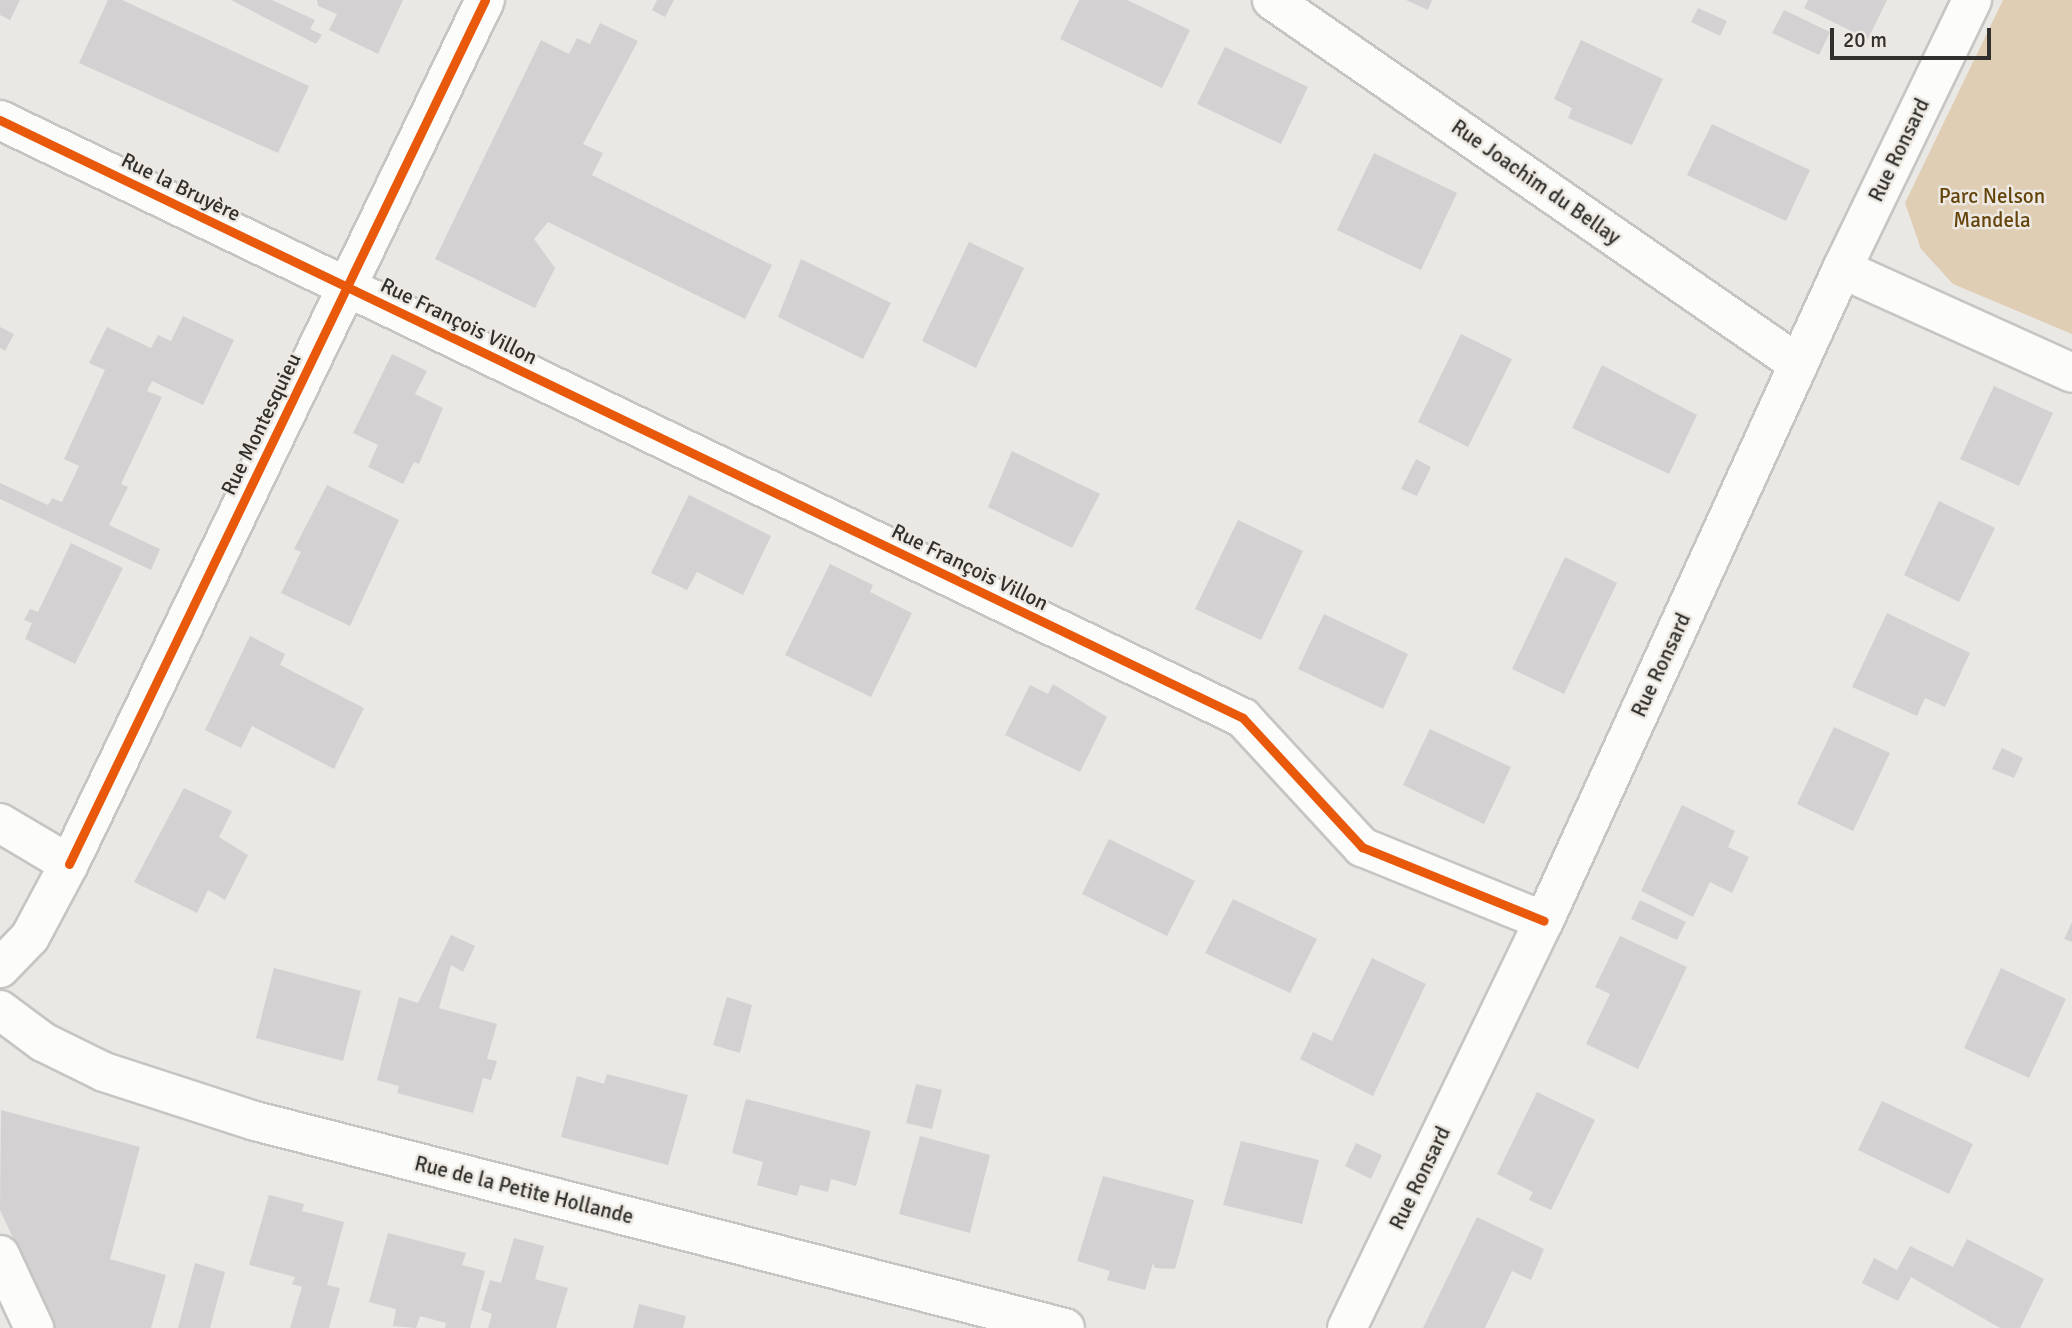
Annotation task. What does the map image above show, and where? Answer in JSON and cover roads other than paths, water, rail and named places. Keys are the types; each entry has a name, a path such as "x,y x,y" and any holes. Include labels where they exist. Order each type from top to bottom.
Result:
{"street":[{"name":"Rue Montesquieu","path":"0,968 30,937 69,864 485,0"},
{"name":"Rue Joachim du Bellay","path":"1272,0 1798,365"},
{"name":"Rue Ronsard","path":"1347,1328 1544,920 1842,268 1972,0"},
{"name":"Rue la Bruyère","path":"0,120 346,286"},
{"path":"1842,268 2072,373"},
{"name":"Rue François Villon","path":"346,286 1243,718 1362,847 1544,920"},
{"path":"0,823 69,864"},
{"name":"Rue de la Petite Hollande","path":"0,1010 43,1042 104,1072 256,1121 1065,1328"},
{"path":"0,1255 34,1328"}],"park label":[{"name":"Parc Nelson Mandela","path":"1992,208"}]}
